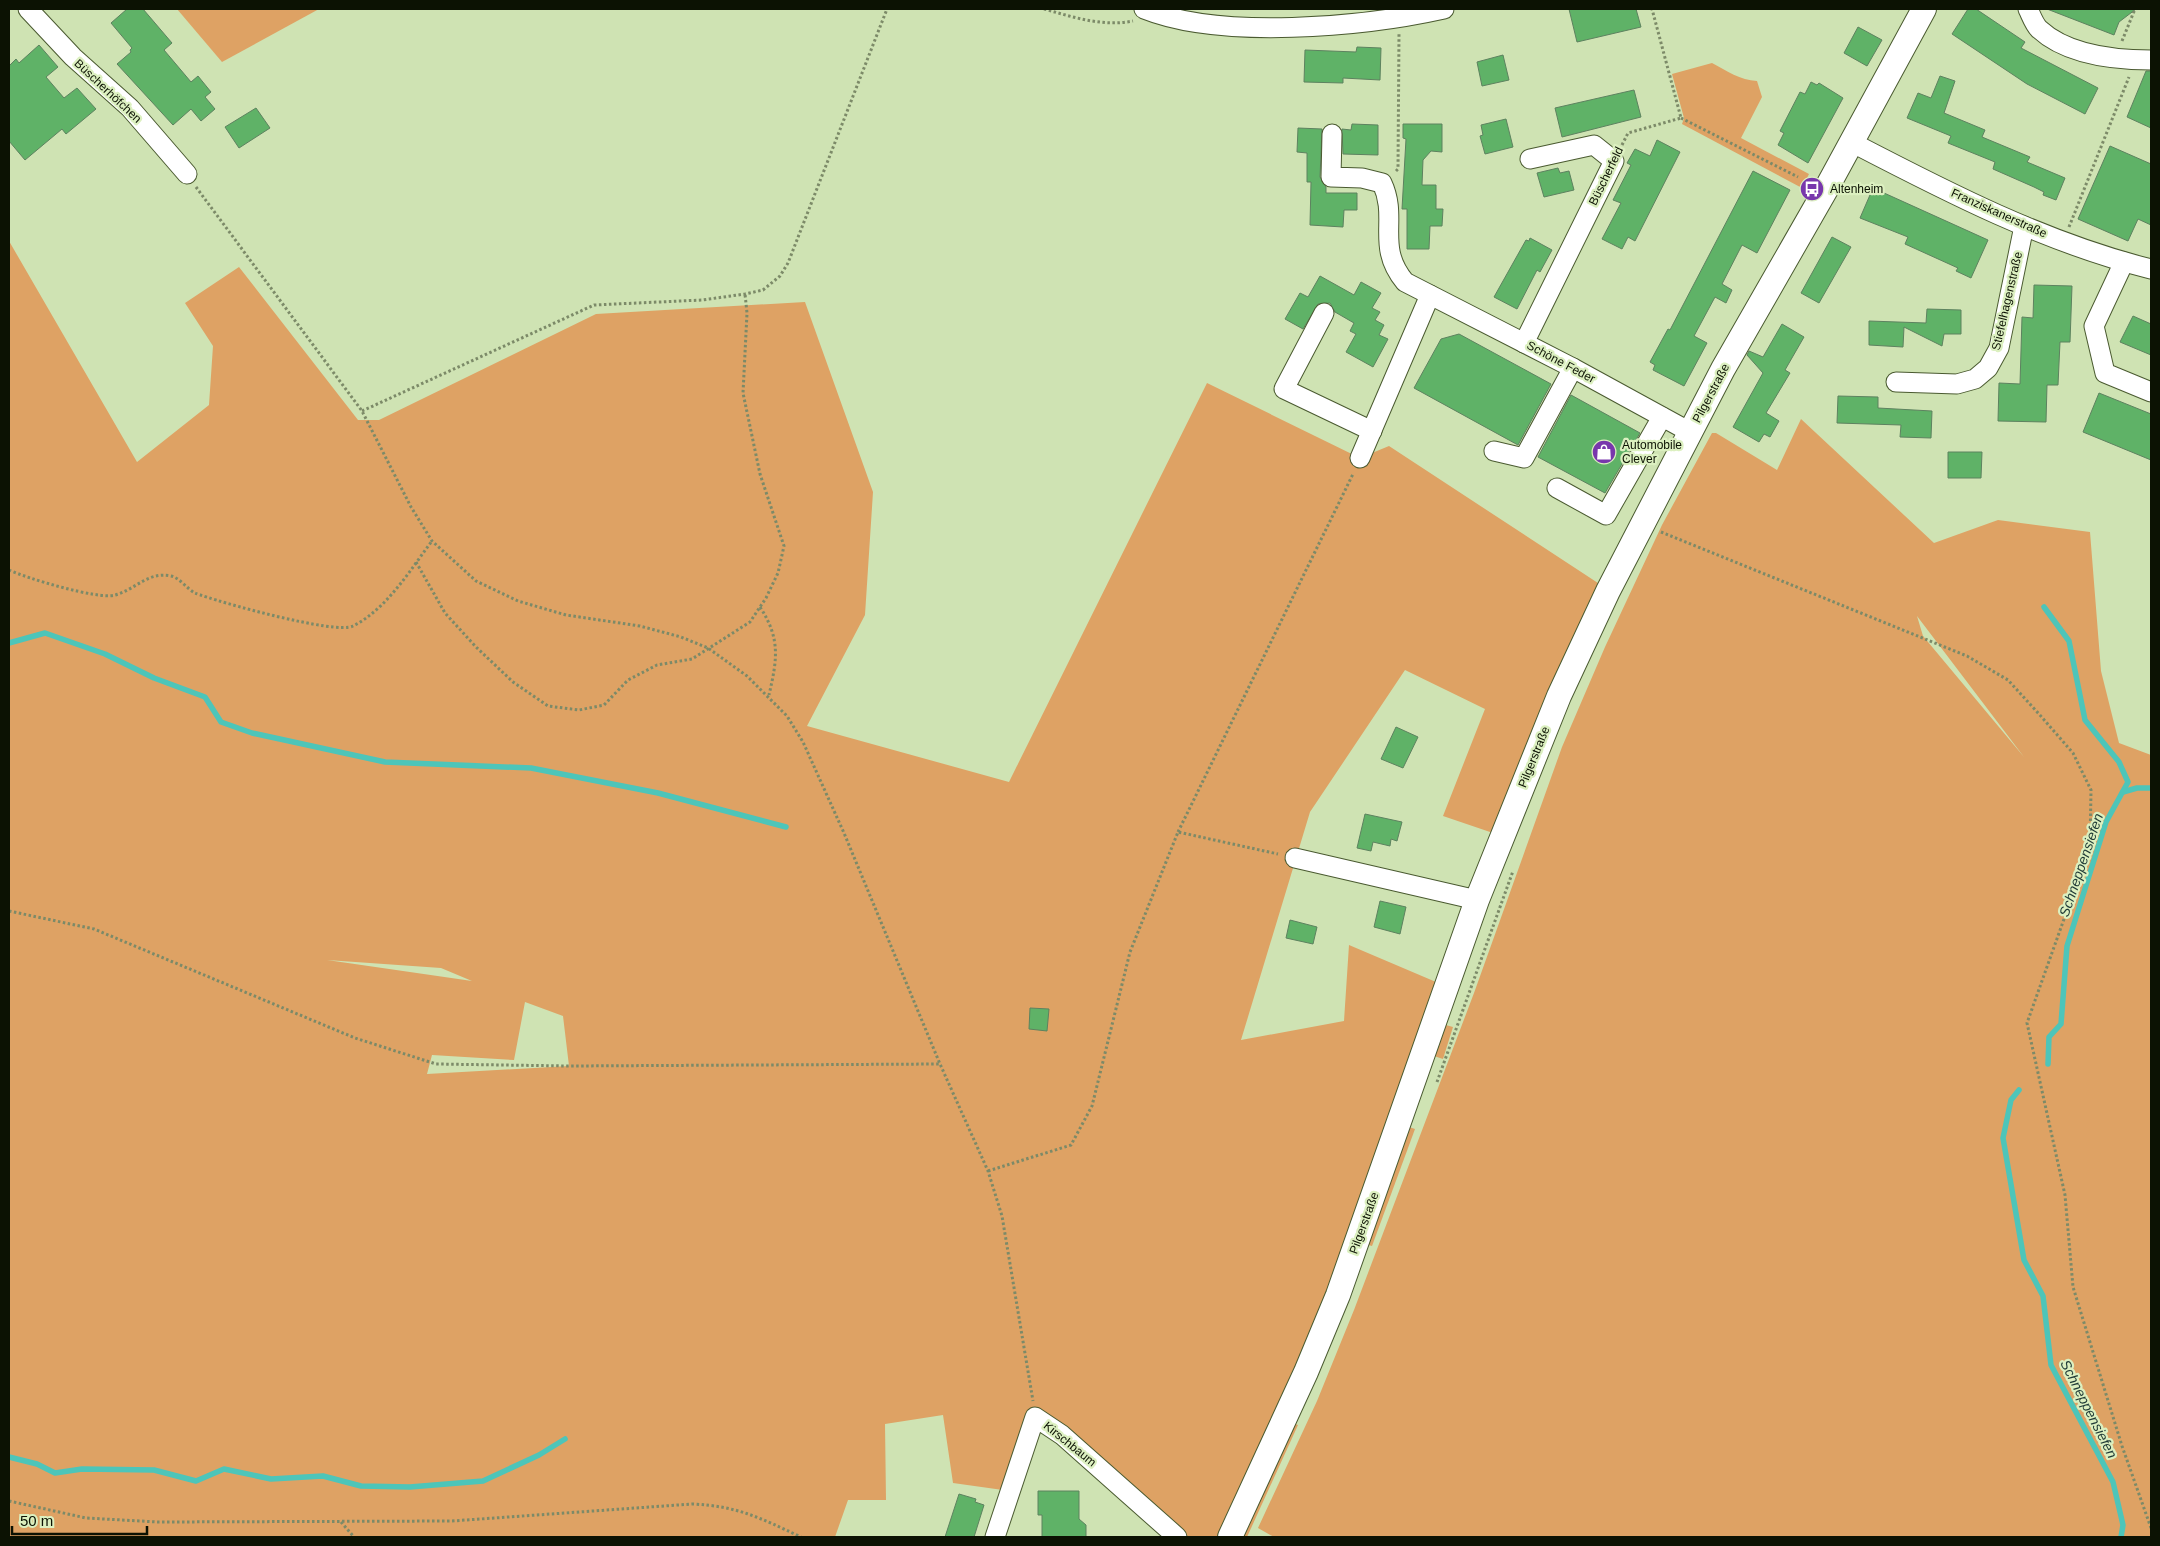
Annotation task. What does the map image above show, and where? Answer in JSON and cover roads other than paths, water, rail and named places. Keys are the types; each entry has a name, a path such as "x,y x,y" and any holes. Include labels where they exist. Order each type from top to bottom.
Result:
{"main road":[{"name":"Pilgerstraße","path":"1230,1537 1306,1372 1338,1295 1476,900 1559,696 1608,591 1690,432 1924,9"}],"street":[{"name":"Büscherhöfchen","path":"28,9 73,58 130,108 187,174"},
{"path":"1147,10 1198,22 1276,27 1322,26 1390,19 1444,9"},
{"path":"2028,9 2038,28 2054,39 2081,51 2115,58 2151,60"},
{"name":"Schöne Feder","path":"1332,134 1331,177 1362,178 1382,183 1388,196 1389,254 1394,269 1405,282 1573,368 1690,432"},
{"name":"Franziskanerstraße","path":"1851,142 2024,226 2124,262 2151,269"},
{"name":"Büscherfeld","path":"1524,343 1614,161 1594,145 1530,159"},
{"name":"Stiefelhagenstraße","path":"1896,382 1956,384 1975,379 1988,368 1999,348 2024,226"},
{"path":"2124,262 2094,326 2105,373 2151,392"},
{"path":"1360,458 1430,295"},
{"path":"1324,313 1284,390 1372,431"},
{"path":"1494,451 1524,458 1573,368"},
{"path":"1557,488 1606,515 1662,417"},
{"path":"1295,858 1476,900"},
{"name":"Kirschbaum","path":"995,1537 1035,1417 1062,1435 1177,1537"}],"waterway":[{"name":"Schneppensiefen","path":"2044,607 2069,641 2085,720 2119,762 2128,782 2106,822 2067,946 2061,1024 2049,1037 2048,1064"},
{"path":"9,643 45,633 105,654 154,678 205,697 221,722 252,733 385,762 531,768 658,793 786,827"},
{"path":"2123,792 2137,788 2151,788"},
{"name":"Schneppensiefen","path":"2019,1090 2011,1100 2003,1138 2024,1260 2043,1296 2051,1365 2113,1482 2123,1525 2121,1537"},
{"path":"9,1457 37,1464 55,1473 82,1469 154,1470 196,1481 224,1469 271,1479 323,1476 361,1486 410,1487 483,1481 539,1455 565,1439"}],"place":[{"name":"Altenheim","path":"1812,189"},
{"name":"Automobile Clever","path":"1604,452"}]}
